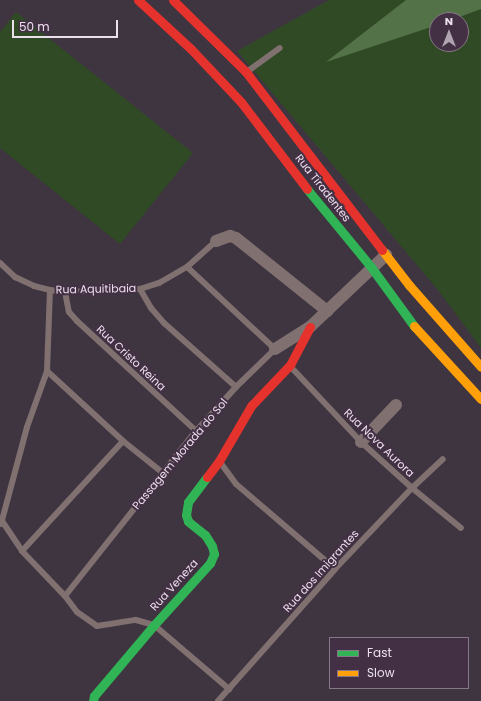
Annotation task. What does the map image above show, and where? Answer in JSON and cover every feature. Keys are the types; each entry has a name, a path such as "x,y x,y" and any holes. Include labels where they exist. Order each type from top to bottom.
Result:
{"street":[{"name":"Rua Tiradentes","path":"138,0 191,49 224,84 291,148 386,255 409,285 481,367"},
{"name":"Rua Tiradentes","path":"173,0 234,58 246,72 291,148 371,267 413,326 481,399"},
{"path":"212,72 234,58"},
{"path":"224,84 246,72"},
{"name":"Rua Aquitibaia","path":"216,241 230,236 236,238 327,311"},
{"name":"Passagem Morada do Sol","path":"275,349 310,327 371,267 386,255"},
{"name":"Passagem Morada do Sol","path":"219,461 251,406 290,365 300,349 310,327"},
{"path":"361,442 396,405"},
{"name":"Rua Veneza","path":"93,701 94,696 154,625 210,563 214,554 209,539 188,521 186,515 188,502 219,461"}],"lane":[{"path":"246,72 280,48"},
{"name":"Rua Aquitibaia","path":"0,263 15,277 34,286 50,290 65,292 140,289 159,283 187,267 216,241"},
{"path":"187,267 275,349"},
{"path":"140,289 151,308 164,323 236,386"},
{"path":"50,290 47,371 27,427 1,523 22,551 65,596 77,612 97,626 136,620 154,625 229,689"},
{"name":"Rua Cristo Reina","path":"65,292 69,312 77,321 196,431"},
{"name":"Passagem Morada do Sol","path":"65,596 196,431 236,386 275,349"},
{"name":"Rua Nova Aurora","path":"290,365 361,442 412,488 461,528"},
{"path":"47,371 123,440 164,473"},
{"path":"22,551 123,440"},
{"name":"Rua dos Imigrantes","path":"218,701 335,569 412,488 443,459"},
{"path":"219,461 236,484 335,569"}],"green space":[{"path":"329,0 481,0 481,348 438,290 237,51"},
{"path":"406,0 481,0 481,9 469,13 469,12 429,12 429,28 326,62"},
{"path":"16,12 193,153 120,244 0,148 0,32"}],"traffic: fast":[{"path":"307,189 371,267 414,326"},
{"path":"93,701 94,696 154,625 210,563 214,554 212,546 205,535 188,521 186,515 188,502 207,477"}],"traffic: slow":[{"path":"382,250 409,285 481,367"},
{"path":"414,326 481,399"}],"traffic: jam":[{"path":"138,0 191,49 241,102 307,189"},
{"path":"173,0 246,72 382,250"},
{"path":"207,477 219,461 251,406 290,365 310,327"}]}
